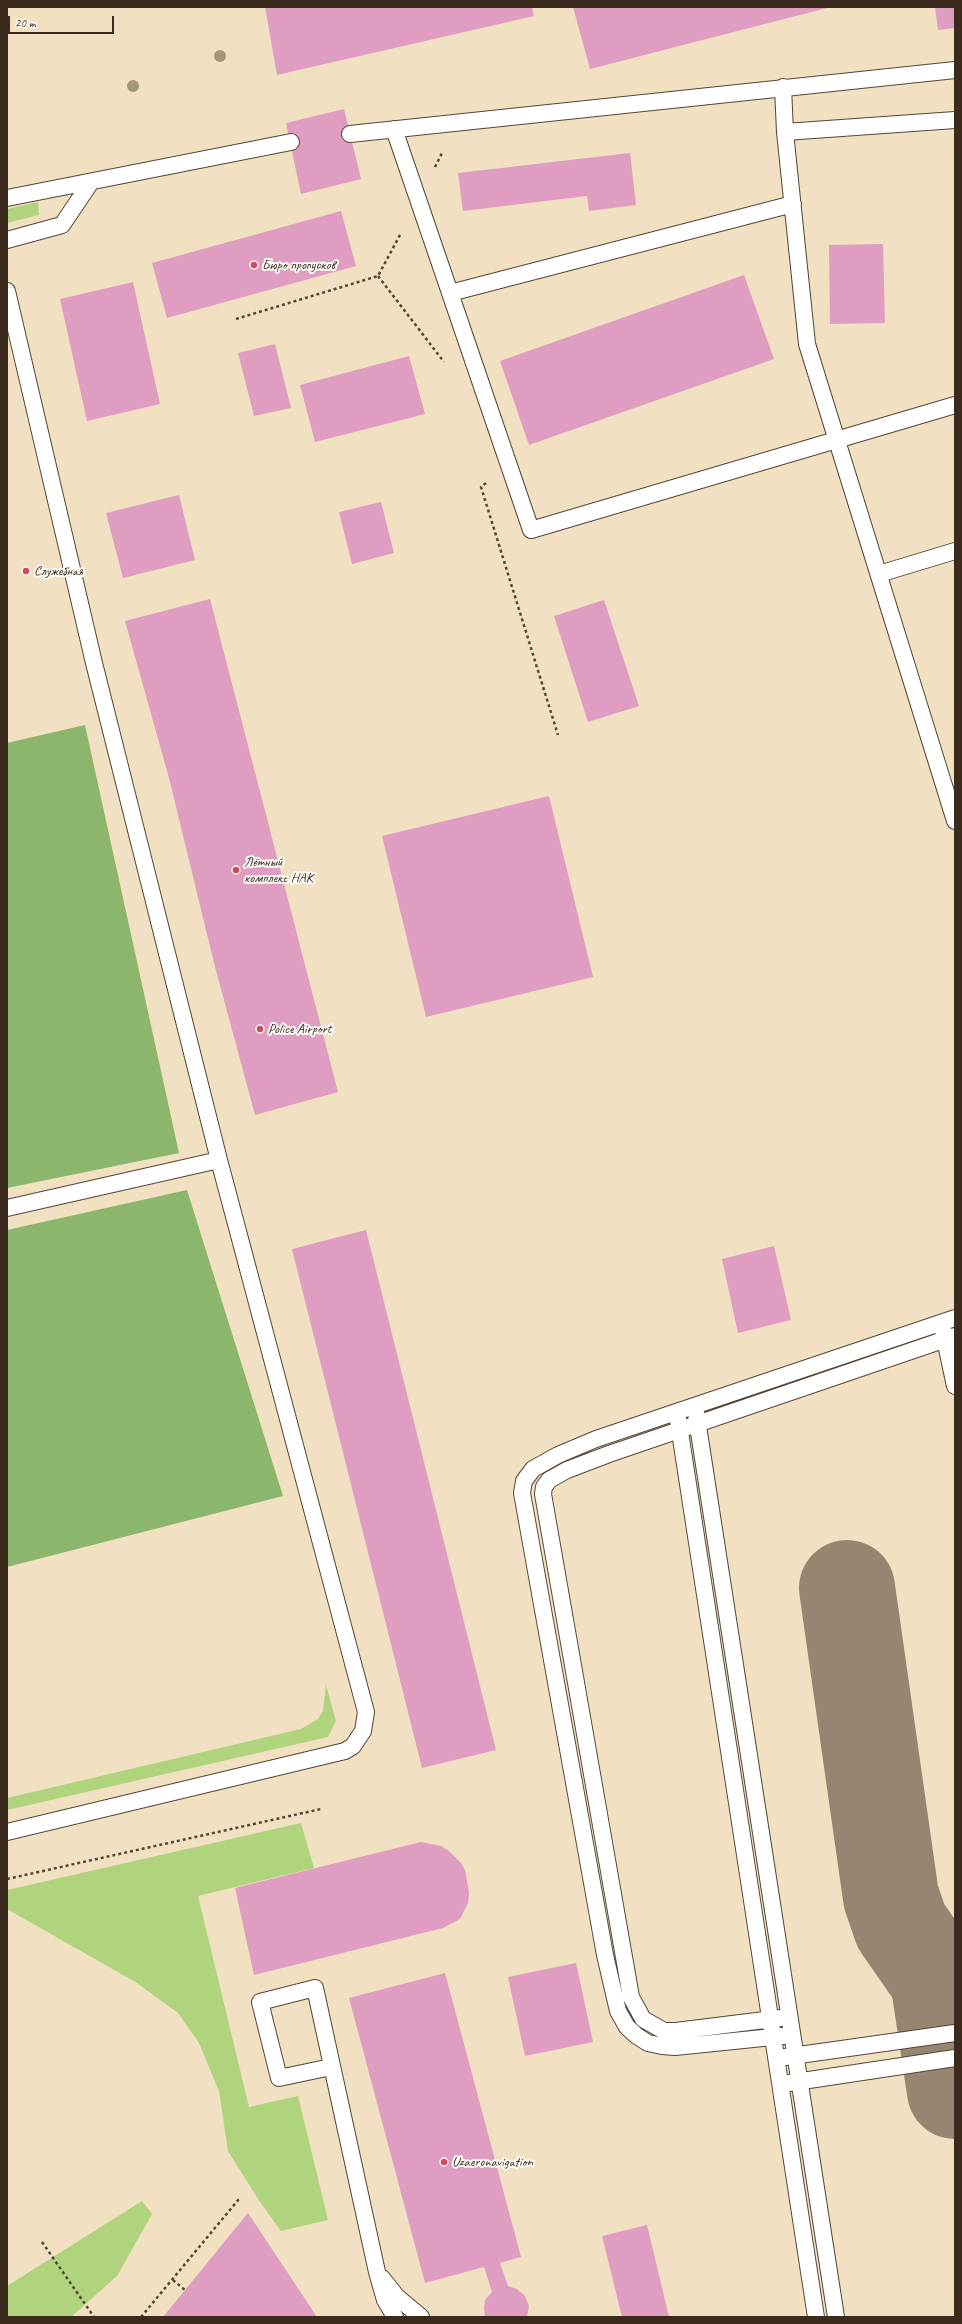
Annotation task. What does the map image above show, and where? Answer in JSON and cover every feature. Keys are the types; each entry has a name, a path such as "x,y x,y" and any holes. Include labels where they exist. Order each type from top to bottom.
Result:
{"lane":[{"path":"350,134 955,70"},
{"path":"783,87 785,132 807,344 955,821"},
{"path":"785,132 955,120"},
{"path":"394,129 531,530 955,405"},
{"path":"7,198 291,142"},
{"path":"7,240 62,225 91,182"},
{"path":"450,293 793,204"},
{"path":"7,290 94,663 219,1160 366,1712 363,1731 352,1746 345,1751 7,1832"},
{"path":"878,574 955,551"},
{"path":"7,1208 219,1160"},
{"path":"792,2035 675,2047 662,2046 648,2043 637,2036 627,2027 618,2011 605,1954 522,1493 524,1481 528,1474 558,1455 596,1439 948,1320 955,1386"},
{"path":"789,2017 676,2031 664,2030 643,2019 631,1997 622,1953 543,1494 544,1487 549,1480 567,1470 679,1430 950,1338"},
{"path":"694,1406 836,2317"},
{"path":"677,1412 816,2317"},
{"path":"331,2067 279,2078 260,2002 315,1988 331,2067 377,2272 385,2300 395,2317"},
{"path":"776,2059 955,2034"},
{"path":"780,2084 955,2058"},
{"path":"377,2272 397,2298 421,2317"}],"path":[{"path":"236,319 378,276 419,201 446,144"},
{"path":"378,276 445,363"},
{"path":"510,468 481,486 558,735"},
{"path":"7,1879 321,1809"},
{"path":"141,2317 239,2199"},
{"path":"42,2242 94,2317"},
{"path":"173,2280 185,2290"}],"green space":[{"path":"38,202 39,215 7,223 7,209"},
{"path":"85,725 179,1153 7,1188 7,743"},
{"path":"187,1190 283,1496 7,1567 7,1230"},
{"path":"326,1685 336,1721 328,1737 7,1810 7,1798 301,1729 318,1719 323,1711"},
{"path":"301,1823 314,1868 198,1896 249,2107 298,2096 328,2220 281,2231 260,2202 228,2151 219,2091 199,2043 178,2013 137,1983 7,1909 7,1890"},
{"path":"142,2201 152,2214 117,2276 71,2317 7,2317 7,2286"}],"building":[{"path":"265,7 532,7 534,16 277,75"},
{"path":"573,7 827,7 827,8 590,69"},
{"path":"935,7 955,7 955,28 938,30"},
{"path":"344,109 361,179 301,194 286,123"},
{"path":"630,153 636,205 589,211 587,196 463,211 458,173"},
{"name":"Бюро пропусков","path":"341,211 356,266 167,318 152,263"},
{"path":"883,244 885,323 830,324 829,245"},
{"path":"744,275 774,359 529,445 500,361"},
{"path":"133,282 160,404 87,421 60,299"},
{"path":"275,344 291,408 254,416 238,353"},
{"path":"409,356 425,414 315,442 300,385"},
{"path":"179,495 195,560 123,578 106,513"},
{"path":"381,502 394,553 352,564 339,512"},
{"name":"Лётный комплекс НАК","path":"210,599 338,1092 255,1115 214,963 169,778 125,621"},
{"path":"604,600 639,706 588,722 554,616"},
{"path":"549,796 593,977 426,1017 382,836"},
{"path":"366,1230 496,1750 422,1768 292,1249"},
{"path":"774,1246 791,1320 738,1333 722,1259"},
{"path":"421,1842 441,1846 449,1851 461,1863 465,1870 469,1893 468,1903 460,1919 443,1928 254,1975 235,1888"},
{"path":"576,1963 593,2042 525,2056 508,1977"},
{"name":"Uzaeronavigation","path":"445,1973 521,2257 500,2263 508,2286 517,2289 525,2296 529,2306 527,2317 485,2317 485,2300 492,2292 484,2267 425,2283 349,1998"},
{"path":"248,2213 317,2317 163,2317 185,2290"},
{"path":"647,2225 669,2317 622,2317 602,2236"}],"taxiway":[{"path":"847,1588 891,1897 901,1926 933,1972 939,1985 955,2091"}],"place":[{"name":"Бюро пропусков","path":"254,265"},
{"name":"Служебная","path":"26,571"},
{"name":"Лётный комплекс НАК","path":"236,870"},
{"name":"Police Airport","path":"260,1029"},
{"name":"Uzaeronavigation","path":"444,2162"}]}
